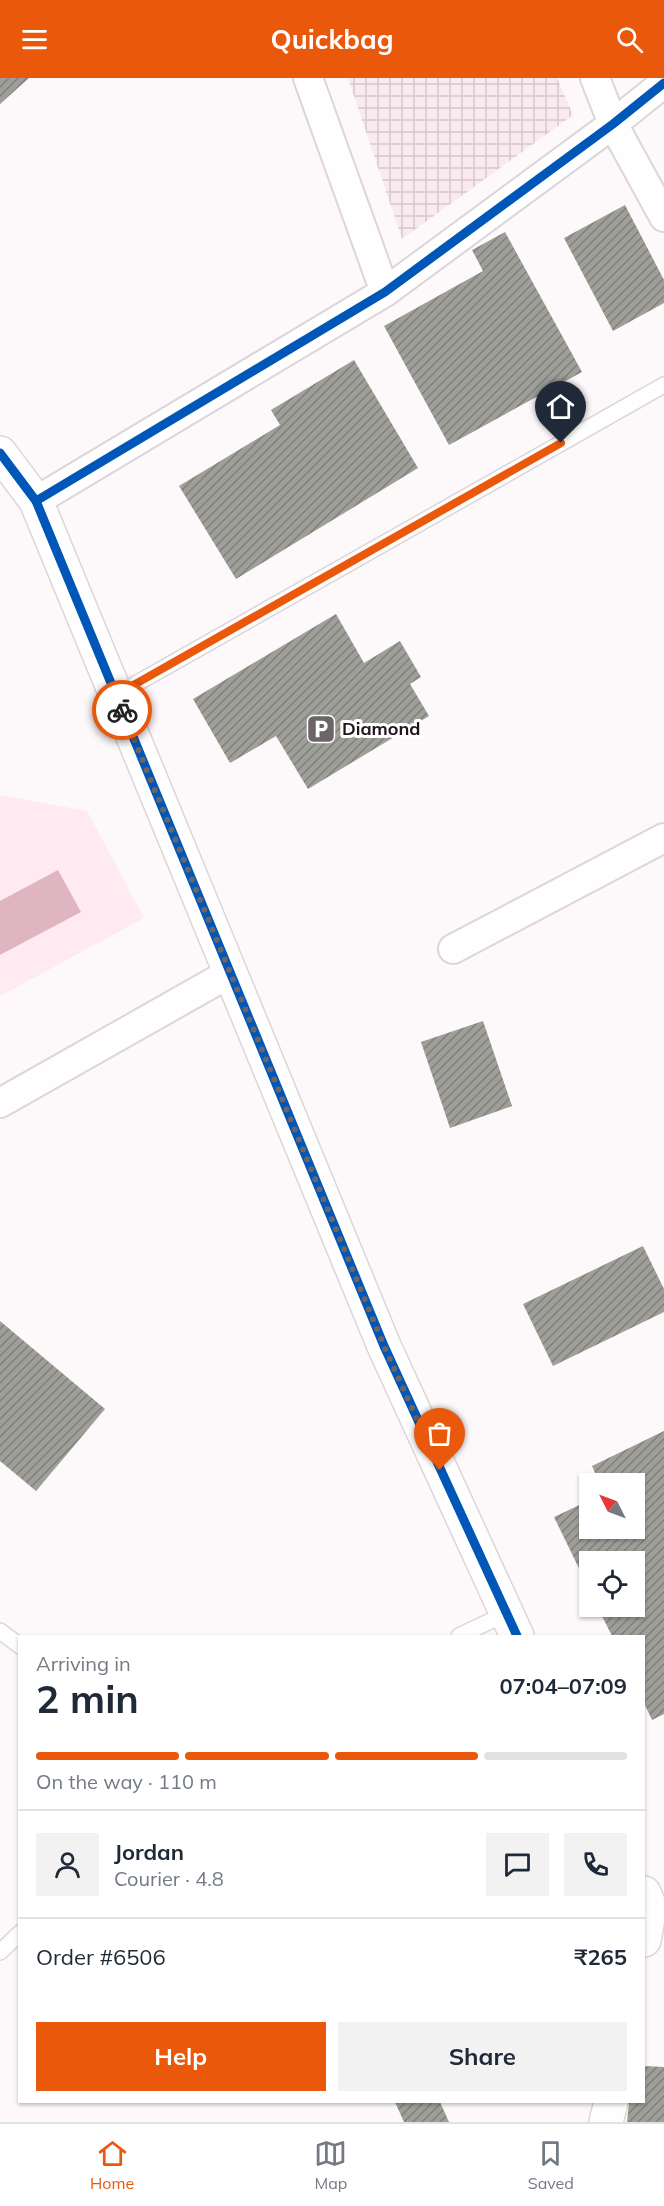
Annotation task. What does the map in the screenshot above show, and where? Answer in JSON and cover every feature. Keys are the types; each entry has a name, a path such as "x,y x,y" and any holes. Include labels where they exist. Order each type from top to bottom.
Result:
{"street":[{"path":"308,78 385,292"},
{"path":"595,78 614,124 664,217"},
{"path":"36,501 385,292 614,124 664,83"},
{"path":"0,453 36,501 384,1346 511,1625"},
{"path":"453,949 664,838"},
{"path":"0,1103 230,973"},
{"path":"645,1936 653,1903"},
{"path":"606,2122 611,2103"}],"lane":[{"path":"116,695 664,386"},
{"path":"464,1635 511,1625"},
{"path":"0,1631 18,1644"},
{"path":"0,1952 18,1935"}],"shaded area":[{"path":"348,78 557,78 573,115 402,239"},
{"path":"0,795 87,811 144,918 0,996"},
{"path":"58,870 81,912 0,955 0,901"}],"building":[{"path":"0,78 29,78 0,104"},
{"path":"625,205 664,280 664,303 613,331 564,238"},
{"path":"505,232 582,372 449,445 384,326 483,271 472,250"},
{"path":"354,360 418,468 236,579 179,486 280,425 271,410"},
{"path":"336,614 364,663 400,641 421,677 410,684 429,716 308,789 276,736 230,763 193,699"},
{"path":"483,1021 512,1106 450,1128 421,1042"},
{"path":"643,1246 664,1289 664,1312 553,1366 523,1304"},
{"path":"0,1321 105,1409 36,1491 0,1461"},
{"path":"664,1431 664,1714 652,1720 645,1705 645,1635 612,1635 602,1617 645,1617 645,1551 579,1551 579,1568 554,1517 579,1505 579,1539 645,1539 645,1473 595,1473 592,1466"},
{"path":"645,2066 664,2067 664,2122 627,2122 629,2103 645,2103"},
{"path":"395,2103 440,2103 449,2122 404,2122"}],"cycle path":[{"path":"36,501 385,292 613,124 664,83"},
{"path":"0,453 36,501 384,1346 517,1635"}],"way so far":[{"path":"122,710 384,1346 440,1470"}],"place":[{"name":"Diamond","path":"321,729"}],"route":[{"path":"122,710 116,695 561,443"}]}
